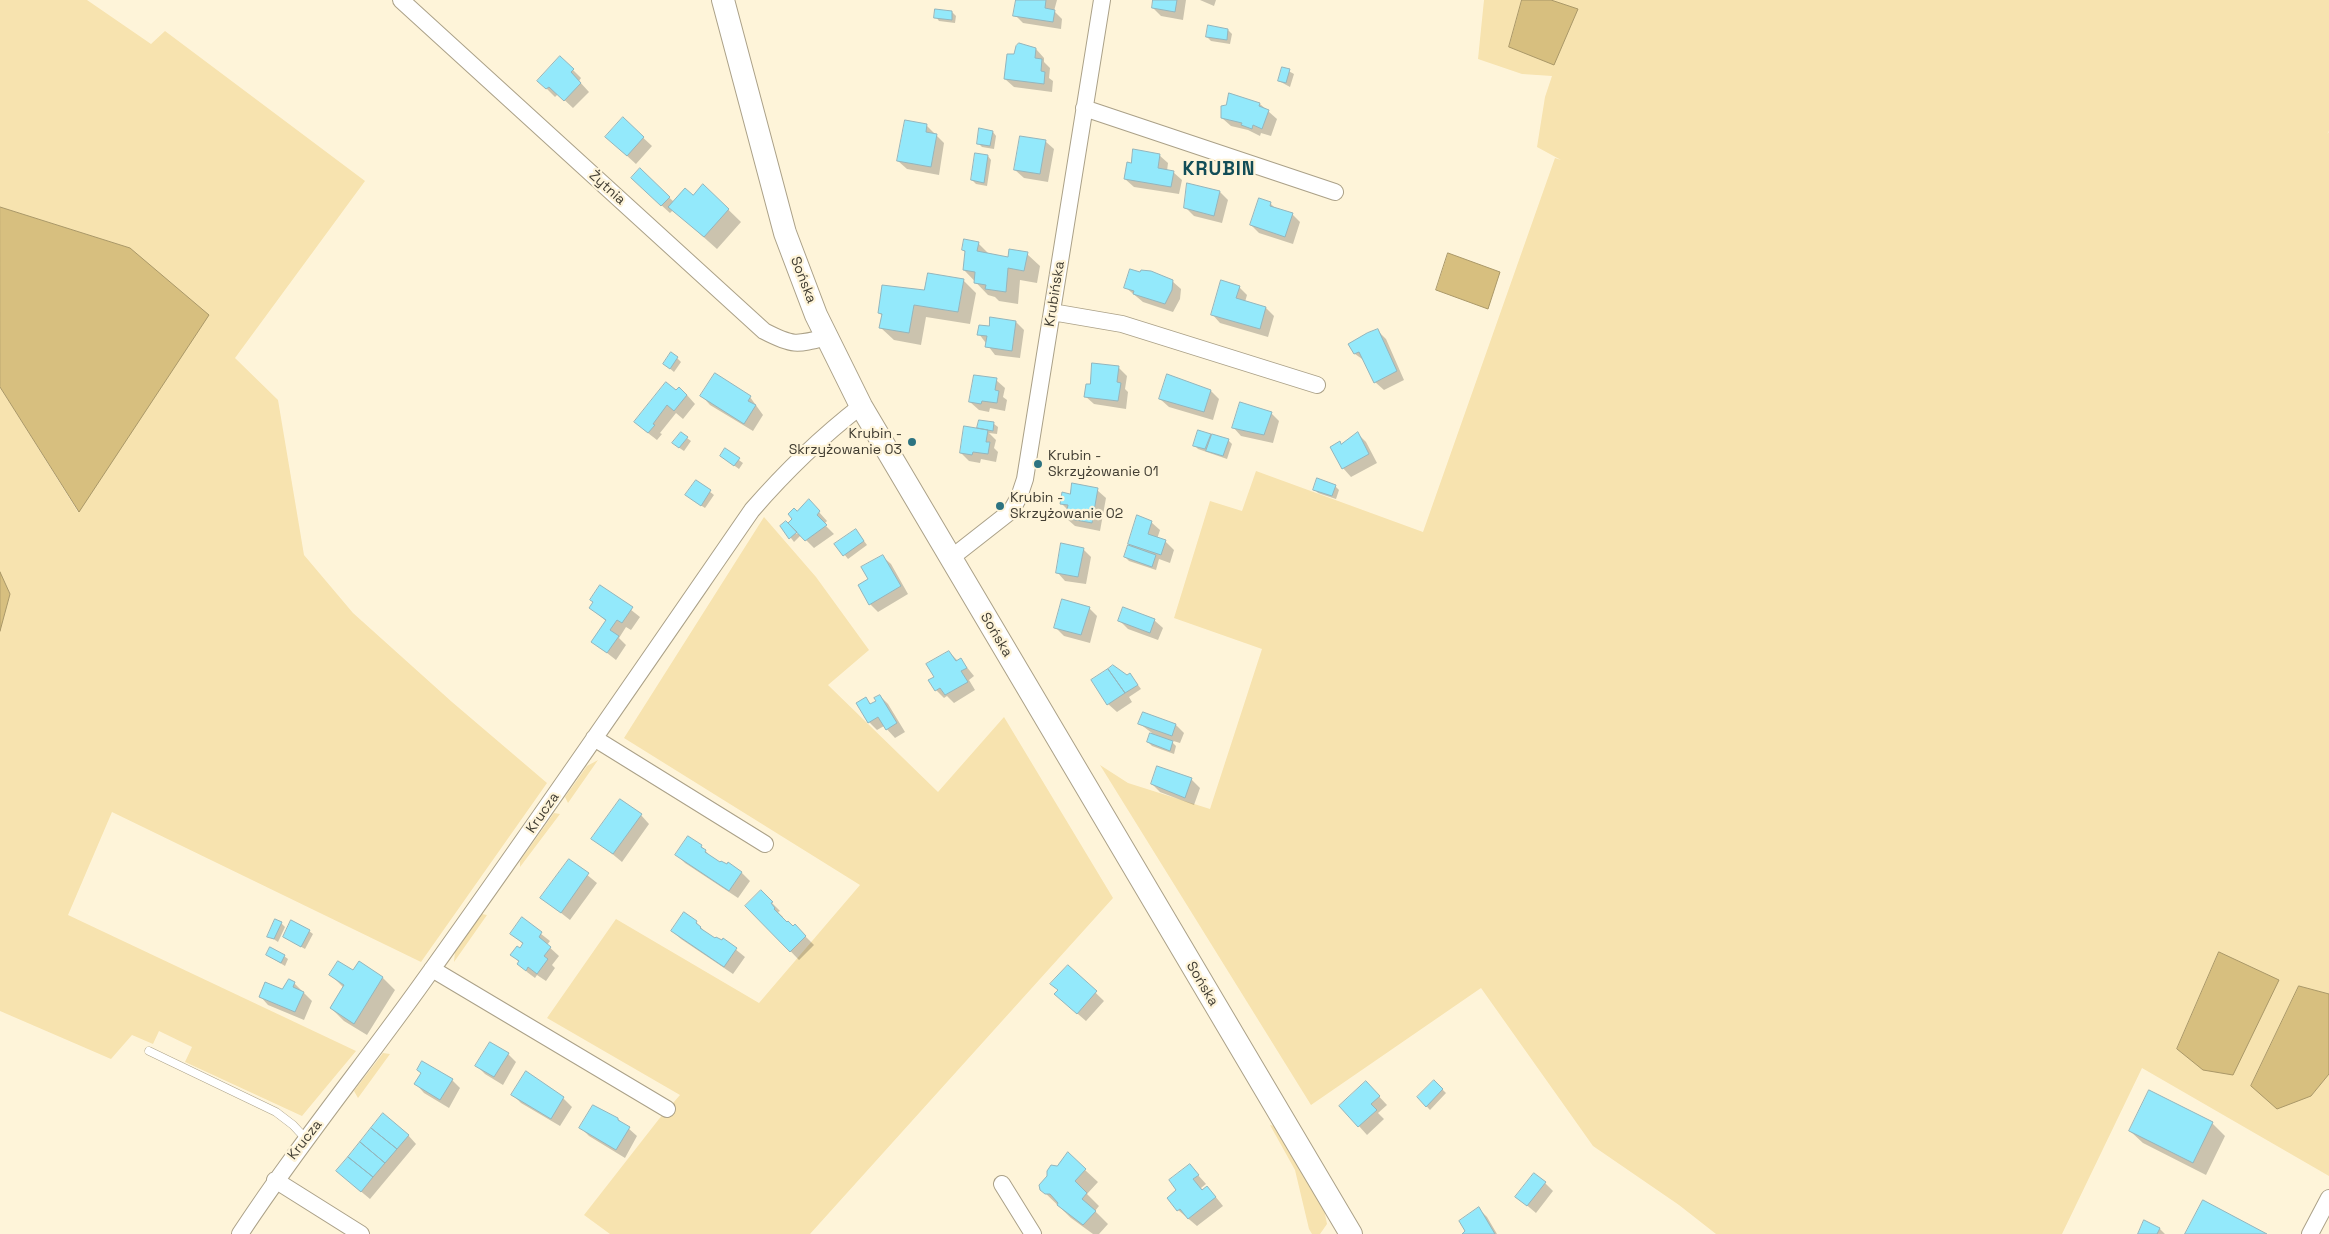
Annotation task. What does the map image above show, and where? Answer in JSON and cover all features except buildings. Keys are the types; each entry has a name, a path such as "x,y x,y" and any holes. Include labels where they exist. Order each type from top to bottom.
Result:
{"street":[{"name":"Żytnia","path":"401,0 764,331 781,340 799,344 828,337"},
{"name":"Sońska","path":"723,0 784,233 816,315 861,406 1345,1232"},
{"name":"Krubińska","path":"950,558 1011,511 1019,497 1025,479 1102,0"},
{"path":"1084,108 1335,192"},
{"path":"1052,312 1122,324 1317,386"},
{"name":"Krucza","path":"240,1234 276,1180 373,1052 432,969 752,510 783,475 840,422 861,406"},
{"path":"594,738 765,844"},
{"path":"432,969 667,1109"},
{"path":"276,1180 361,1234"},
{"path":"1002,1184 1033,1234"},
{"path":"2310,1234 2329,1198"}],"lane":[{"path":"149,1051 276,1112 293,1125 306,1139"}],"shaded area":[{"path":"0,0 87,0 151,44 165,31 365,181 235,358 278,400 304,555 353,613 452,702 547,783 421,962 112,812 68,915 356,1051 302,1116 185,1062 192,1047 159,1031 153,1044 132,1035 111,1059 0,1011 0,631 10,594 0,572 0,387 78,512 130,248 0,207"},
{"path":"1484,0 2329,0 2329,131 2327,134 2329,132 2329,994 2299,986 2311,1096 2329,1074 2329,1176 2142,1068 2062,1234 1716,1234 1679,1205 1593,1146 1481,988 1311,1105 1100,765 1128,783 1210,809 1262,649 1174,618 1210,501 1242,511 1256,471 1423,532 1555,158 1561,160 1537,147 1545,97 1552,76 1522,74 1478,59"},
{"path":"1522,0 1551,0 1578,9 1554,65 1509,47"},
{"path":"0,207 130,248 209,315 79,512 0,387"},
{"path":"1448,253 1500,272 1488,309 1436,290"},
{"path":"764,517 816,577 869,650 828,685 938,792 1004,717 1113,898 810,1234 610,1234 584,1215 680,1095 547,1018 616,919 759,1003 860,885 624,738"},
{"path":"0,572 10,594 0,631"},
{"path":"598,760 568,803 565,797 587,766"},
{"path":"554,813 560,814 520,867 520,861"},
{"path":"482,914 487,915 454,962 455,951"},
{"path":"2219,952 2279,980 2233,1075 2203,1070 2177,1049"},
{"path":"2299,986 2329,994 2329,1074 2311,1096 2277,1109 2251,1086"},
{"path":"383,1053 390,1054 358,1098 354,1091"},
{"path":"1270,1125 1275,1126 1324,1209 1327,1224 1320,1234 1312,1234 1309,1229 1295,1170"}],"place":[{"name":"Krubin - Skrzyżowanie 03","path":"912,442"},
{"name":"Krubin - Skrzyżowanie 01","path":"1038,464"},
{"name":"Krubin - Skrzyżowanie 02","path":"1000,506"}],"district":[{"name":"KRUBIN","path":"1219,170"}]}
